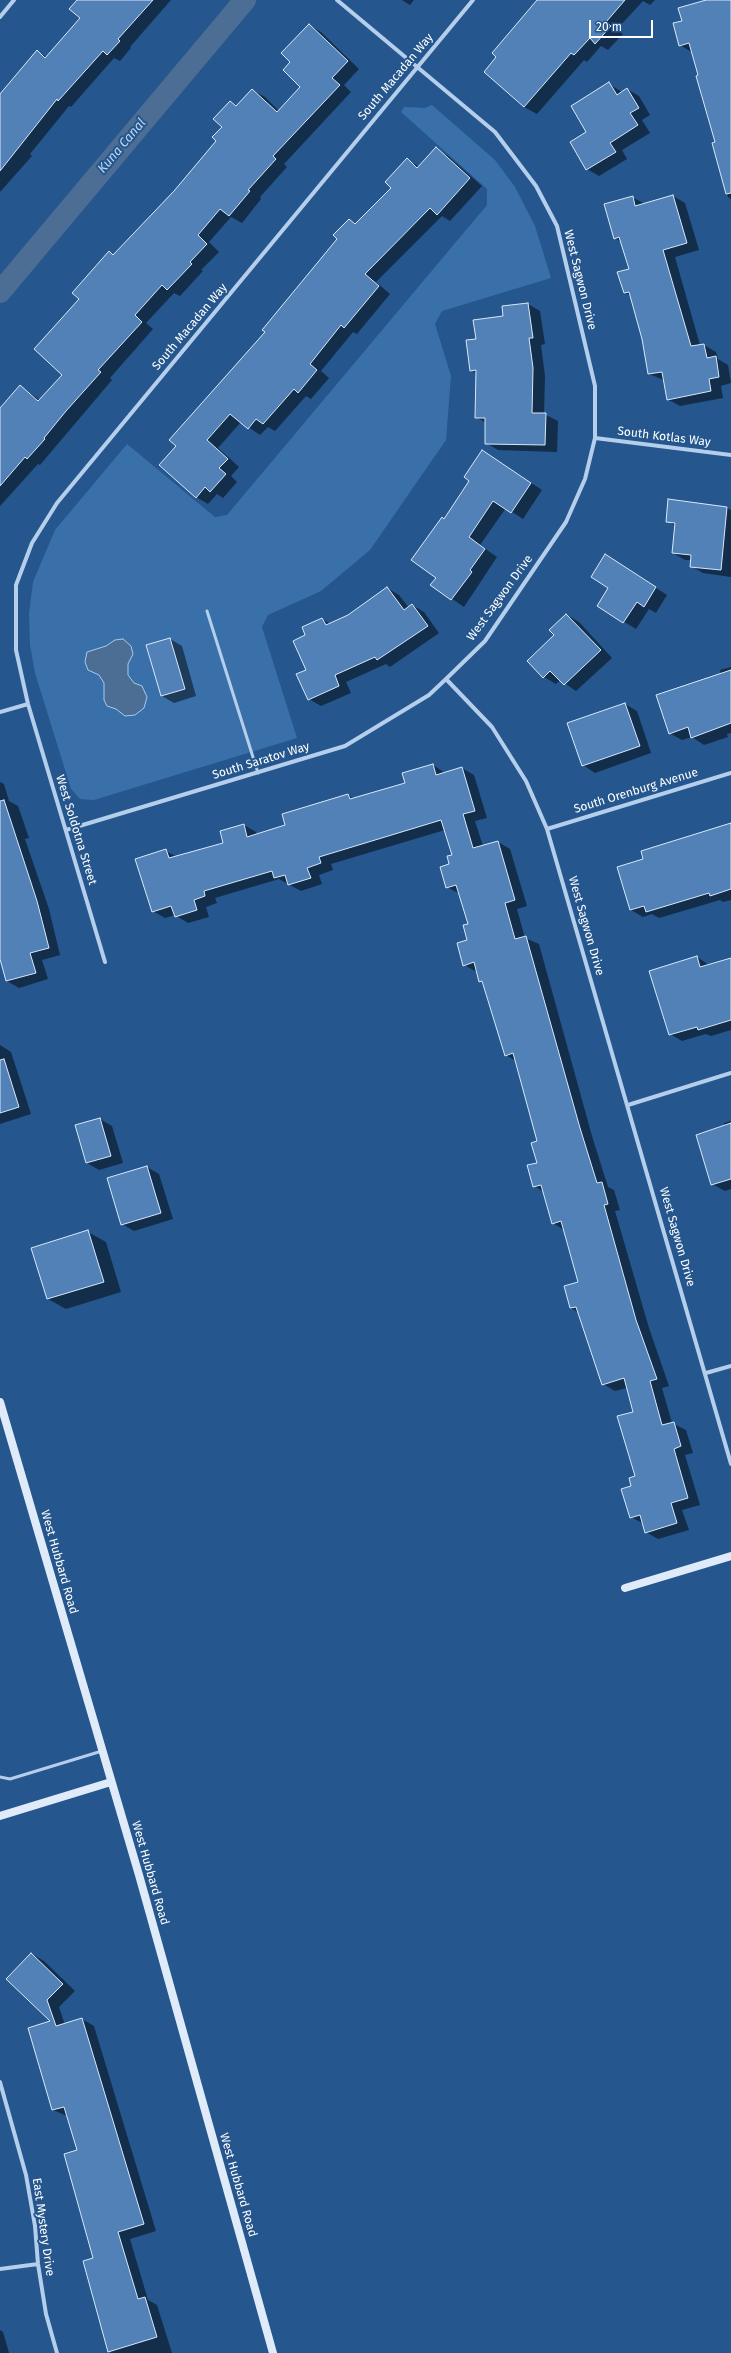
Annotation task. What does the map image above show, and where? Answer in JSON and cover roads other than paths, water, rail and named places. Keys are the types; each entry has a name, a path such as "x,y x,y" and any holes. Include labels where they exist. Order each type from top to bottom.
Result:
{"street":[{"path":"0,17 14,0"},
{"name":"West Sagwon Drive","path":"337,0 495,132 536,186 556,226 596,386 595,438 584,479 566,522 485,641 446,679 492,727 526,781 547,829 706,1373 731,1464"},
{"name":"South Macadan Way","path":"28,704 16,650 16,585 32,543 57,503 473,0"},
{"name":"South Kotlas Way","path":"595,438 731,455"},
{"name":"South Saratov Way","path":"66,830 345,746 429,695 446,679"},
{"path":"0,712 28,704"},
{"name":"West Soldotna Street","path":"28,704 105,962"},
{"name":"South Orenburg Avenue","path":"547,829 731,773"},
{"path":"628,1105 731,1073"},
{"path":"706,1373 731,1366"},
{"name":"West Hubbard Road","path":"0,1402 111,1782 273,2353"},
{"path":"625,1588 731,1556"},
{"path":"0,1816 111,1782"},
{"name":"East Mystery Drive","path":"0,2082 26,2174 35,2226 38,2264 46,2314 57,2353"},
{"path":"0,2269 38,2264"}],"lane":[{"path":"207,611 258,773"},
{"path":"0,1777 10,1778 102,1751"}],"waterway":[{"name":"Kuna Canal","path":"0,292 245,0"}]}
